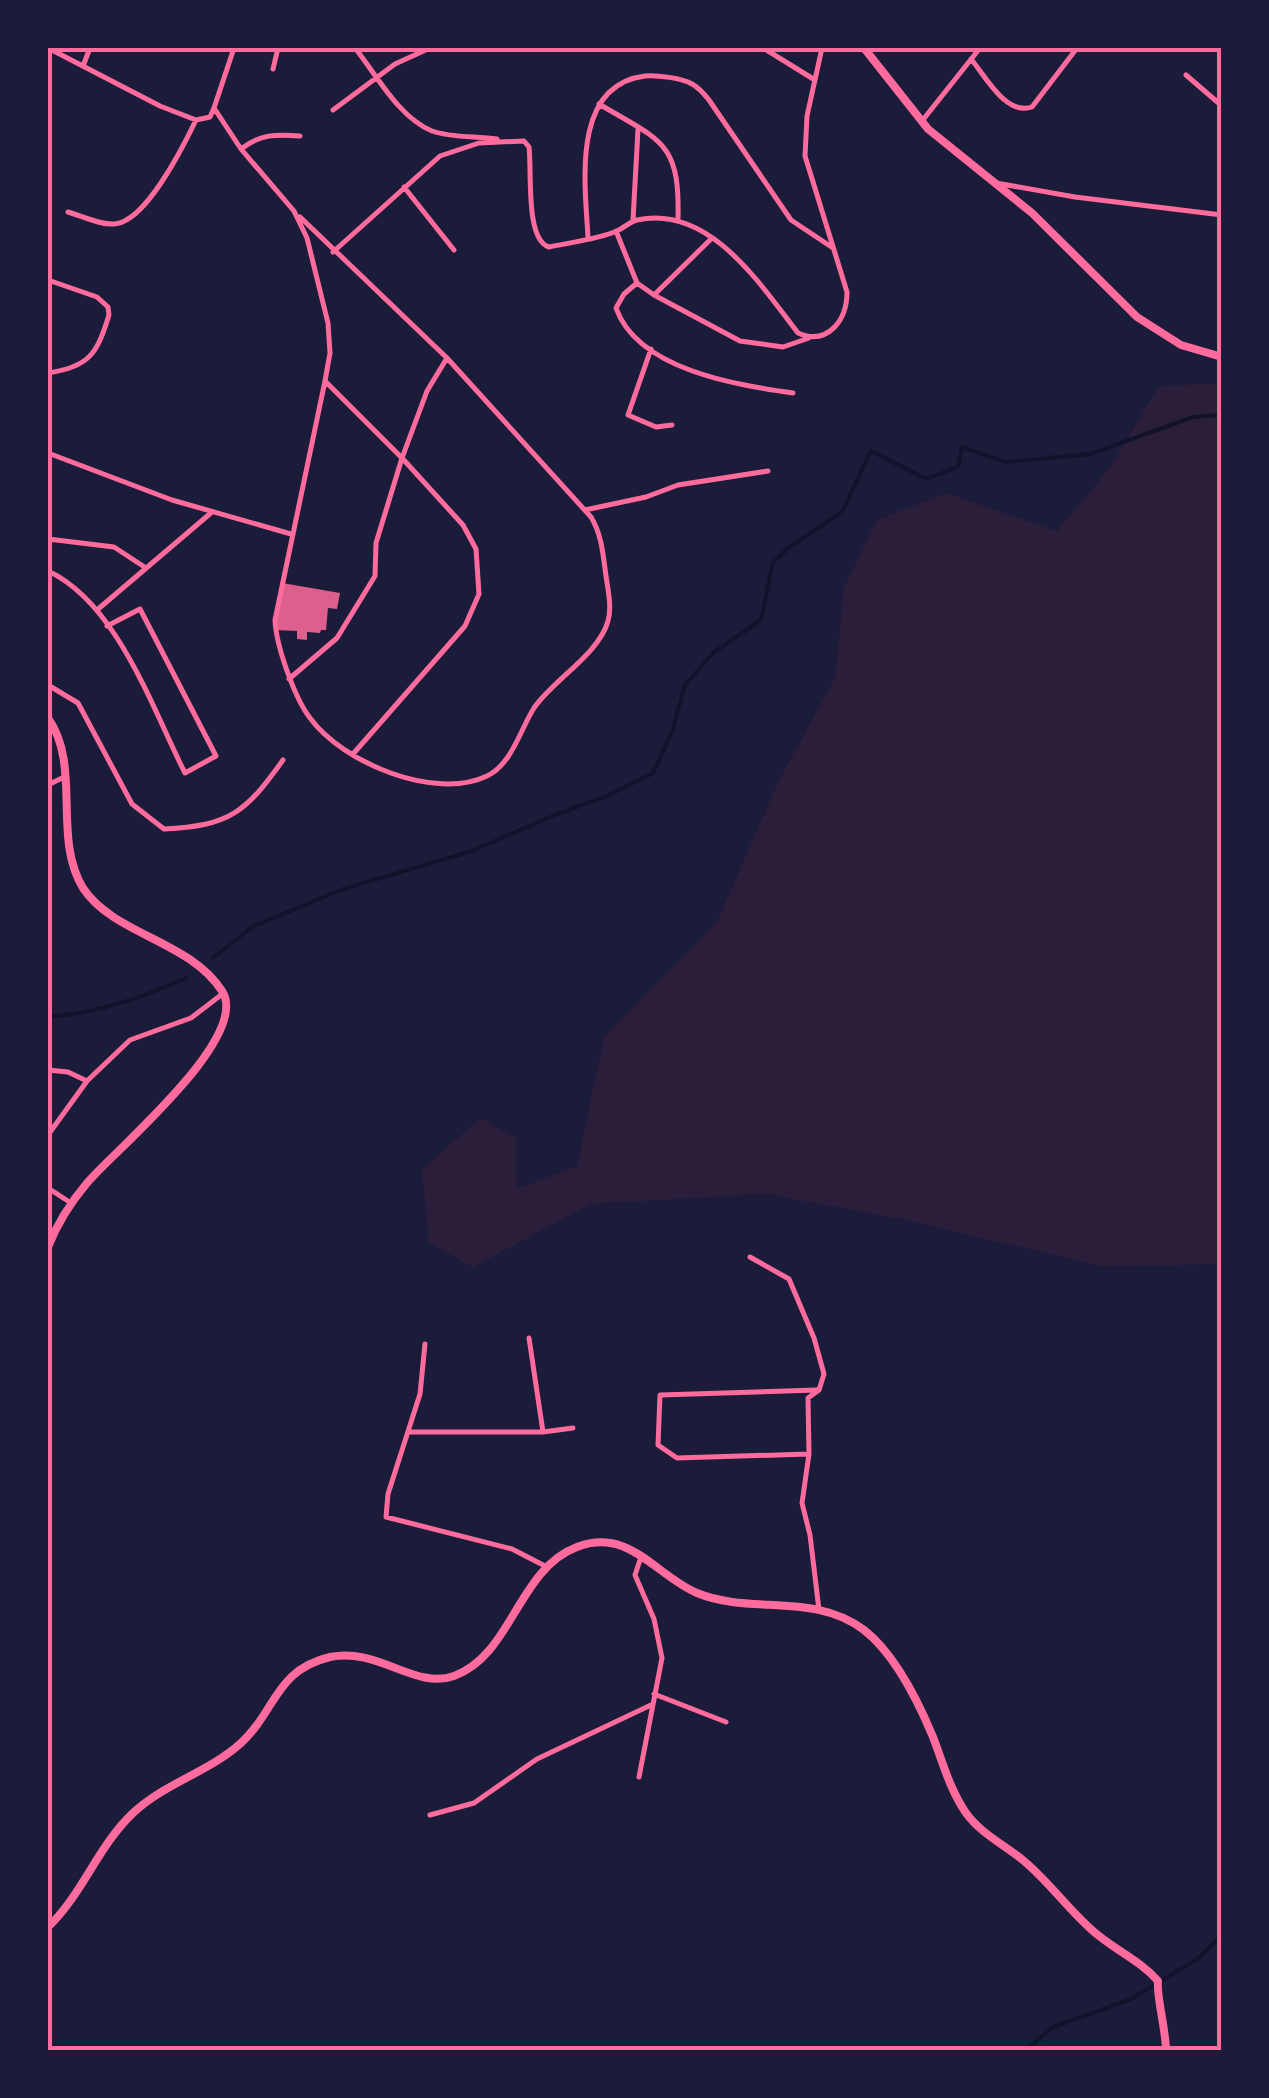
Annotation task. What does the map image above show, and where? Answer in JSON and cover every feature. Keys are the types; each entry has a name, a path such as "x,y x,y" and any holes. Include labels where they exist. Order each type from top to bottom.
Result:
{"main road":[{"path":"864,48 922,121 1032,213 1136,316 1182,345 1222,357"},
{"path":"48,718 56,729 75,867 81,884 105,911 188,958 224,993 227,1006 225,1020 206,1054 173,1096 90,1179 71,1203 48,1248"},
{"path":"48,1928 132,1814 158,1793 240,1744 285,1680 330,1657 354,1655 378,1659 420,1678 454,1676 491,1646 547,1567 575,1547 596,1542 620,1544 642,1554 676,1582 697,1593 724,1601 778,1603 848,1618 881,1647 931,1733 954,1794 979,1828 1045,1878 1095,1933 1158,1986 1166,2024 1166,2050"}],"street":[{"path":"48,48 160,106 196,120 210,118 234,48"},
{"path":"83,66 90,48"},
{"path":"272,69 278,48"},
{"path":"356,48 406,112 432,131 524,141 529,147 536,240 548,247 616,232 633,220 678,220 743,264 798,333 809,338"},
{"path":"333,110 378,76 430,48"},
{"path":"764,48 815,80"},
{"path":"616,232 638,283 740,341 783,348 831,331 846,312 847,292 810,178 804,137 822,48"},
{"path":"922,121 980,48"},
{"path":"971,59 1012,108 1022,110 1032,107 1077,48"},
{"path":"1186,75 1222,106"},
{"path":"588,237 584,158 598,104 622,84 650,76 692,84 710,100 791,220 836,250"},
{"path":"598,104 659,139 673,159 679,186 678,220"},
{"path":"214,108 241,149 294,211 447,358 584,510 601,538 608,619 604,632 542,697 503,764 484,778 452,784 398,778 341,748 310,719 289,679 289,666 276,636 275,620 330,354 328,323 307,238 294,211"},
{"path":"68,212 110,225 128,222 140,212 170,167 196,120"},
{"path":"633,220 638,127"},
{"path":"241,149 254,139 272,134 300,136"},
{"path":"333,252 440,156 479,143 504,140"},
{"path":"993,183 1222,215"},
{"path":"404,187 454,250"},
{"path":"654,295 711,239"},
{"path":"48,280 98,297 109,314 103,333 84,364 48,373"},
{"path":"638,283 624,294 616,308 623,327 652,350 705,377 793,393"},
{"path":"652,350 628,414 656,427 672,425"},
{"path":"289,679 337,638 375,576 376,543 402,458 427,391 447,358"},
{"path":"325,382 464,526 476,548 479,594 465,626 352,754"},
{"path":"48,453 103,476 291,534"},
{"path":"584,510 646,497 678,485 768,470"},
{"path":"97,610 212,512"},
{"path":"48,539 114,546 146,568"},
{"path":"48,571 68,581 97,610 107,626 124,652 185,773 216,756 140,609 107,626"},
{"path":"48,685 78,703 132,804 164,829 200,827 239,812 260,793 283,760"},
{"path":"48,785 64,777"},
{"path":"48,1135 87,1082 130,1040 191,1018 224,993"},
{"path":"48,1070 68,1072 87,1082"},
{"path":"48,1188 71,1203"},
{"path":"750,1257 789,1279 814,1338 824,1374 818,1390 808,1398 810,1454 802,1503 819,1610"},
{"path":"529,1338 543,1432"},
{"path":"425,1344 420,1394 388,1494 386,1516 512,1549 547,1567"},
{"path":"810,1454 677,1458 658,1444 660,1395 818,1390"},
{"path":"408,1432 543,1432 573,1428"},
{"path":"639,1778 662,1658 654,1619 635,1574 642,1554"},
{"path":"654,1694 726,1722"},
{"path":"430,1815 474,1803 537,1759 652,1705"}],"shaded area":[{"path":"1221,383 1221,1264 1105,1267 901,1219 766,1194 591,1204 473,1267 429,1243 422,1170 480,1118 516,1138 517,1189 577,1166 604,1037 717,922 779,780 835,678 844,587 877,520 946,493 1057,531 1109,469 1159,386"}],"building":[{"path":"282,583 340,593 337,609 328,608 326,630 307,632 307,640 297,639 297,631 275,630"}],"waterway":[{"path":"213,958 252,927 343,889 469,852 653,773 672,732 685,685 713,653 761,620 773,562 842,512 871,451 926,479 958,467 962,447 1005,462 1090,454 1193,417 1222,415"},
{"path":"48,1017 119,1004 186,978"},
{"path":"1014,2050 1030,2047 1051,2028 1131,1999 1199,1958 1222,1935"}]}
